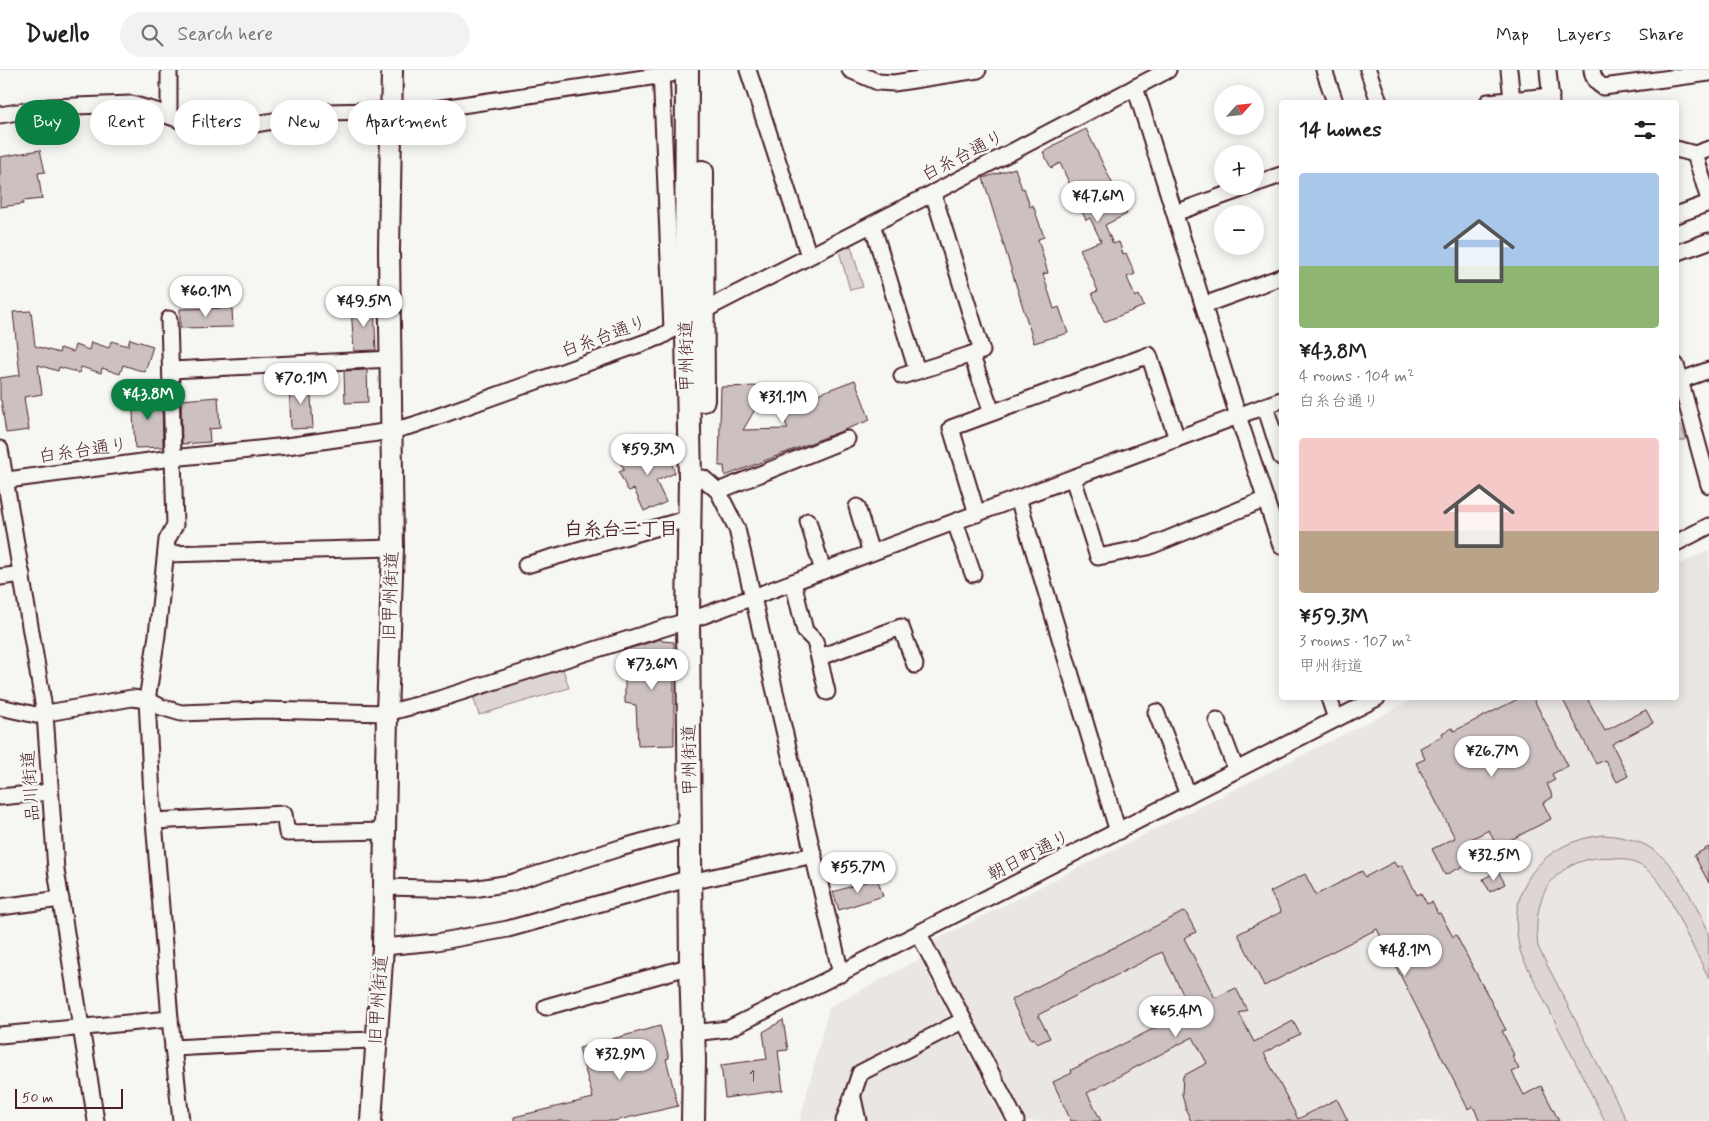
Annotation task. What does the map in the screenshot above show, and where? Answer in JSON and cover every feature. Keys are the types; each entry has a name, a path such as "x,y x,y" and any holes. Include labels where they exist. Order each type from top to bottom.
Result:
{"highway":[{"name":"甲州街道","path":"700,70 687,321 710,485 695,618 691,828 698,878 691,966 699,1032 706,1121"},
{"name":"甲州街道","path":"670,72 687,321 690,518 695,618 699,1032 693,1121"}],"main road":[{"name":"旧甲州街道","path":"390,100 392,70"},
{"name":"旧甲州街道","path":"371,1121 383,947 387,713 393,548 389,250 390,145"}],"street":[{"path":"169,70 169,116"},
{"path":"748,70 809,256"},
{"path":"850,70 878,82 894,83 978,70"},
{"name":"白糸台通り","path":"2,478 287,446 391,431 414,425 660,337 809,256 1168,70"},
{"path":"1324,70 1334,100"},
{"path":"1368,70 1378,100"},
{"path":"1509,70 1512,100 1551,99 1548,70"},
{"path":"1592,70 1593,77 1603,87 1709,74"},
{"path":"466,104 670,72"},
{"path":"1135,87 1238,416 1279,540"},
{"path":"0,115 48,107 118,104 144,107 198,127 226,129 325,112 348,111"},
{"path":"1679,149 1702,152 1709,201 1679,214"},
{"path":"1264,181 1279,176"},
{"path":"902,376 982,351 933,193"},
{"path":"1175,214 1226,195"},
{"path":"872,224 917,371"},
{"path":"1679,252 1709,241"},
{"path":"1204,305 1279,278"},
{"path":"169,319 172,370 172,458 175,525 167,540 158,635 148,700 154,821 170,1019 181,1121"},
{"path":"971,354 992,412"},
{"path":"977,514 951,428 992,412 1149,355 1177,439"},
{"path":"172,370 391,359"},
{"path":"1709,370 1679,381 1709,485"},
{"path":"0,707 36,715 132,698 148,700 161,707 180,713 262,710 387,713 436,700 695,618 1279,401"},
{"path":"1265,406 1279,451"},
{"path":"841,974 737,529 710,485 847,439"},
{"name":"品川街道","path":"0,449 2,478 22,574 45,714 56,870 96,1121"},
{"path":"0,499 3,497 2,478"},
{"path":"1073,478 1098,556 1148,547 1266,499"},
{"path":"1018,498 1118,832"},
{"path":"857,507 871,553"},
{"path":"526,565 690,518"},
{"path":"808,521 823,571"},
{"path":"955,522 973,574"},
{"path":"1679,541 1709,526"},
{"path":"166,554 393,548"},
{"path":"0,577 22,574"},
{"path":"793,582 805,631 815,641 820,657 827,692"},
{"path":"820,657 901,627 915,665"},
{"path":"1330,700 1336,719"},
{"name":"朝日町通り","path":"699,1032 728,1029 841,974 1373,700"},
{"path":"1156,712 1188,795"},
{"path":"1217,720 1236,770"},
{"path":"0,797 50,792"},
{"path":"154,821 284,814 287,833 386,831"},
{"path":"384,887 473,889 510,883 620,848 691,828"},
{"path":"383,947 437,942 508,929 698,878 814,855"},
{"path":"0,907 60,899"},
{"path":"919,934 1016,1121"},
{"path":"546,1007 691,966"},
{"path":"0,1035 170,1019"},
{"path":"844,1121 860,1073 964,1020"},
{"path":"173,1048 376,1040"},
{"path":"853,1094 858,1121"}],"shaded area":[{"path":"851,246 863,287 850,290 839,251"},
{"path":"1679,426 1681,426 1686,439 1679,442"},
{"path":"1709,550 1709,1121 1027,1121 931,942 1412,700 1679,700 1679,565"},
{"path":"561,663 569,688 479,715 471,690"},
{"path":"1603,835 1620,837 1648,846 1668,863 1685,887 1708,932 1709,978 1671,901 1658,880 1646,869 1632,862 1617,858 1586,860 1572,865 1559,873 1549,884 1542,898 1537,922 1538,947 1627,1121 1605,1121 1521,954 1517,931 1517,910 1522,891 1531,874 1544,859 1561,848 1580,840"},
{"path":"920,959 1004,1121 800,1121 829,1007"}],"building":[{"path":"1086,129 1127,214 1105,225 1113,244 1119,242 1123,254 1126,253 1135,274 1127,277 1135,297 1139,295 1144,306 1104,322 1092,293 1098,291 1080,249 1101,241 1090,218 1086,220 1060,163 1051,168 1043,152"},
{"path":"40,150 45,172 38,173 42,199 23,201 23,204 0,207 0,157"},
{"path":"1015,168 1030,207 1033,205 1044,237 1038,239 1048,273 1043,274 1054,309 1059,307 1068,333 1034,343 983,178"},
{"path":"374,305 376,350 354,351 351,307"},
{"path":"232,308 233,327 180,328 180,309"},
{"path":"31,311 35,346 59,353 60,348 73,352 75,345 89,350 91,342 109,348 111,341 128,346 130,339 153,346 145,372 123,365 120,374 102,368 101,373 81,367 79,373 59,367 58,371 38,365 42,394 24,397 29,430 6,433 0,400 0,378 20,375 13,312"},
{"path":"367,370 368,402 345,403 344,371"},
{"path":"310,380 313,428 291,429 289,381"},
{"path":"855,380 870,420 725,476 724,466 719,466 721,387 761,386 761,399 743,430 788,429 780,408"},
{"path":"160,395 162,401 163,447 135,448 132,396"},
{"path":"218,397 220,428 209,429 210,442 182,444 181,400"},
{"path":"664,443 675,473 656,481 666,502 644,511 634,489 629,491 627,489 619,472 624,470 621,463 654,452 653,450"},
{"path":"661,639 662,641 674,642 674,745 638,746 636,705 625,703 625,650"},
{"path":"1516,700 1534,700 1568,766 1552,774 1555,780 1547,784 1553,797 1543,803 1551,819 1497,847 1489,830 1469,840 1478,859 1445,875 1432,849 1455,838 1416,763 1425,759 1420,748 1443,736 1442,733 1452,728 1454,731"},
{"path":"1563,700 1588,700 1605,731 1646,710 1653,723 1612,744 1628,776 1617,782 1605,760 1596,764"},
{"path":"1709,847 1709,883 1694,855"},
{"path":"1394,862 1397,867 1402,865 1417,895 1421,893 1427,904 1432,902 1453,937 1456,935 1506,1030 1502,1031 1519,1069 1512,1072 1524,1095 1541,1086 1559,1121 1480,1121 1473,1106 1468,1109 1377,929 1264,986 1238,934 1281,912 1270,892 1305,874 1316,895 1362,871 1365,877"},
{"path":"1498,871 1505,884 1490,892 1483,879"},
{"path":"877,878 883,896 839,910 833,892"},
{"path":"1185,911 1196,932 1184,938 1215,998 1236,988 1247,1010 1239,1013 1254,1042 1293,1021 1300,1034 1264,1053 1298,1119 1337,1099 1348,1121 1191,1121 1182,1094 1183,1076 1207,1063 1193,1037 1087,1093 1101,1121 1071,1121 1053,1082 1072,1073 1071,1070 1191,1010 1162,952 1038,1015 1050,1038 1037,1044 1034,1038 1031,1039 1011,1000"},
{"path":"783,1020 788,1050 778,1051 783,1090 725,1098 721,1065 767,1059 763,1032"},
{"path":"660,1026 669,1058 666,1059 678,1106 614,1121 514,1121 514,1117 593,1098 579,1048"}],"district":[{"name":"白糸台三丁目","path":"621,529"}]}
